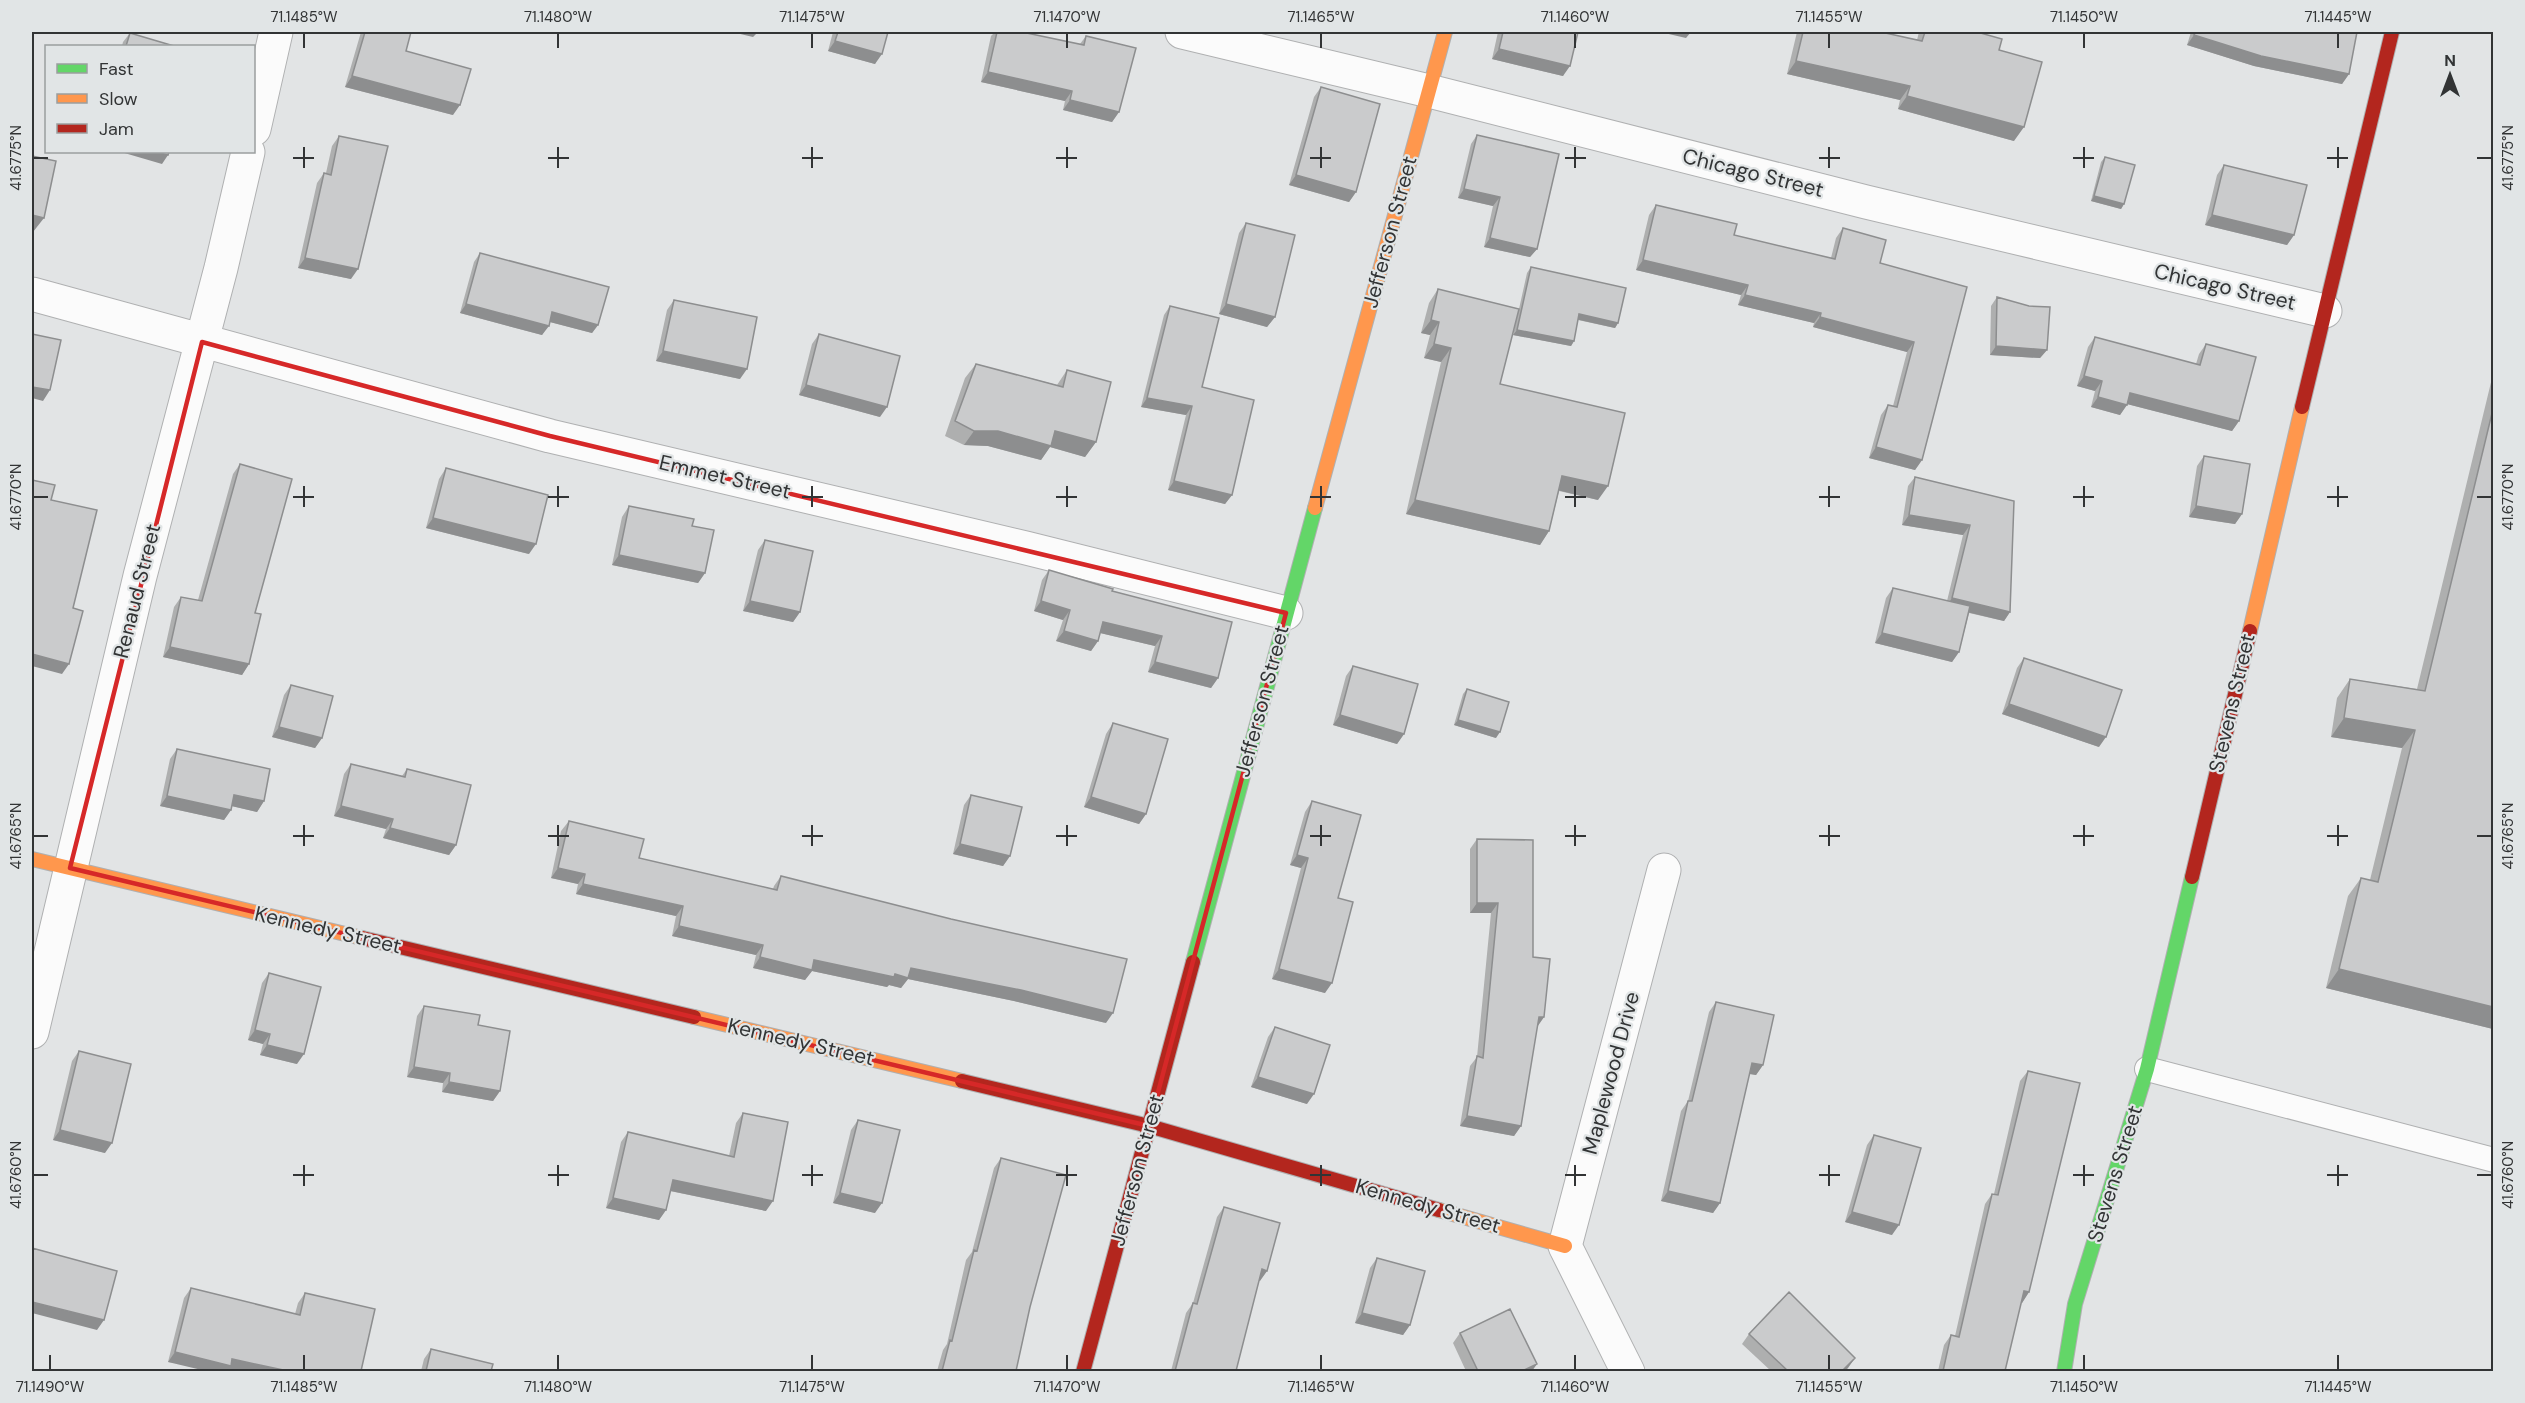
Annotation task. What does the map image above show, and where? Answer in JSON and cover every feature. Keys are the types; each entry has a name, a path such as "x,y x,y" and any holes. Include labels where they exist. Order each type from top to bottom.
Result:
{"street":[{"path":"255,125 276,32"},
{"name":"Chicago Street","path":"1182,32 1429,91 1866,202 2325,311"},
{"name":"Jefferson Street","path":"1083,1371 1286,613 1445,32"},
{"name":"Stevens Street","path":"2064,1371 2075,1304 2147,1069 2392,32"},
{"name":"Renaud Street","path":"32,1032 140,576 202,342 248,153"},
{"name":"Emmet Street","path":"32,294 550,436 1026,548 1286,613"},
{"name":"Kennedy Street","path":"32,859 1149,1125 1565,1246"},
{"name":"Maplewood Drive","path":"1565,1246 1664,870"},
{"path":"1565,1246 1628,1371"}],"lane":[{"path":"2147,1069 2493,1160"}],"highlighted area":[{"path":"202,342 550,436 1286,613 1149,1126 70,868"}],"building":[{"path":"365,32 411,32 406,51 471,69 460,105 352,76"},
{"path":"838,32 888,32 882,54 835,41"},
{"path":"997,32 1022,32 1084,45 1086,36 1136,48 1119,112 1070,100 1072,91 988,72"},
{"path":"1503,32 1578,32 1570,66 1499,49"},
{"path":"1803,32 1881,32 1922,41 1925,32 1977,32 2002,39 1999,50 2042,62 2024,127 1907,96 1910,86 1796,61"},
{"path":"2195,32 2357,32 2349,74 2261,56 2194,35"},
{"path":"130,33 171,45 126,45"},
{"path":"1321,87 1380,104 1356,192 1296,175"},
{"path":"1477,135 1559,154 1537,249 1490,238 1500,197 1464,189"},
{"path":"339,136 388,146 358,269 305,258 324,173 331,175"},
{"path":"32,156 56,161 44,218 32,215"},
{"path":"2105,157 2135,165 2124,204 2094,196"},
{"path":"2224,165 2307,185 2294,235 2212,215"},
{"path":"1656,205 1737,224 1734,235 1835,259 1843,228 1886,240 1880,263 1967,287 1922,460 1876,447 1888,405 1897,407 1914,342 1820,317 1821,313 1745,295 1748,285 1643,260"},
{"path":"1246,223 1295,235 1275,317 1226,304"},
{"path":"480,253 609,287 598,325 552,312 549,326 466,304"},
{"path":"1531,267 1626,288 1618,323 1579,314 1574,341 1517,330"},
{"path":"1438,289 1519,309 1500,384 1625,413 1608,486 1562,476 1549,531 1415,500 1451,348 1434,344 1439,322 1431,320"},
{"path":"1997,297 2029,306 2050,307 2047,350 1996,346"},
{"path":"674,300 757,317 747,369 663,351"},
{"path":"1170,306 1219,318 1202,387 1254,400 1232,495 1174,481 1192,406 1147,398"},
{"path":"32,334 61,340 50,390 32,387"},
{"path":"819,334 900,356 887,407 806,385"},
{"path":"2095,337 2200,365 2206,344 2256,357 2239,421 2130,393 2127,405 2098,397 2102,381 2084,376"},
{"path":"976,364 1063,387 1067,370 1111,382 1096,442 1055,431 1051,446 998,431 974,431 955,421"},
{"path":"2493,409 2493,1007 2339,969 2361,878 2378,882 2415,730 2344,718 2350,679 2425,691"},
{"path":"2204,456 2250,464 2242,514 2196,506"},
{"path":"240,464 292,479 255,613 261,614 249,664 170,647 181,597 202,601"},
{"path":"446,468 548,495 536,544 433,518"},
{"path":"1915,477 2014,501 2010,612 1952,598 1970,525 1909,515"},
{"path":"32,480 55,485 51,500 97,510 73,608 83,611 69,664 32,654"},
{"path":"629,506 694,519 692,526 714,530 705,573 619,555"},
{"path":"765,540 813,551 800,612 750,601"},
{"path":"1049,570 1113,589 1112,591 1232,622 1218,678 1155,662 1162,636 1103,622 1098,641 1064,631 1070,610 1041,601"},
{"path":"1893,588 1970,606 1959,652 1882,633"},
{"path":"2024,658 2122,690 2106,737 2009,704"},
{"path":"1353,666 1418,684 1404,734 1340,715"},
{"path":"291,685 333,696 322,738 279,727"},
{"path":"1467,689 1509,702 1500,732 1458,720"},
{"path":"1113,723 1168,739 1146,814 1091,797"},
{"path":"177,749 270,769 264,801 234,795 231,810 167,796"},
{"path":"351,764 405,777 407,769 471,785 456,845 390,828 393,819 341,806"},
{"path":"971,795 1022,807 1010,856 960,844"},
{"path":"1312,801 1361,815 1338,898 1353,902 1332,983 1279,969 1308,858 1297,855"},
{"path":"569,821 644,839 639,858 777,890 781,876 951,919 1127,959 1113,1013 1021,990 911,968 908,978 895,974 894,977 814,960 812,970 760,957 763,945 679,926 683,906 583,884 585,874 558,868"},
{"path":"1477,839 1533,840 1533,957 1550,959 1544,1017 1539,1017 1521,1126 1467,1116 1477,1056 1483,1058 1498,903 1477,903"},
{"path":"269,973 321,987 304,1054 267,1045 270,1034 255,1030"},
{"path":"1716,1002 1774,1015 1763,1065 1752,1063 1720,1203 1668,1191 1688,1101 1692,1101"},
{"path":"424,1006 480,1015 478,1025 510,1031 500,1091 449,1082 450,1073 414,1067"},
{"path":"1275,1027 1330,1045 1314,1094 1258,1077"},
{"path":"79,1051 131,1064 112,1143 60,1130"},
{"path":"2028,1071 2080,1083 2029,1292 2024,1291 2005,1371 1943,1371 1951,1335 1959,1337 1992,1194 1998,1195"},
{"path":"743,1113 788,1122 773,1201 673,1180 666,1210 613,1198 628,1132 734,1157"},
{"path":"858,1120 900,1130 882,1203 840,1193"},
{"path":"1874,1135 1921,1148 1899,1225 1852,1212"},
{"path":"1001,1158 1066,1175 1030,1307 1016,1371 942,1371 950,1340 952,1341 974,1250 977,1251"},
{"path":"1224,1207 1280,1223 1267,1271 1262,1269 1236,1371 1175,1371 1193,1303 1197,1304"},
{"path":"32,1248 117,1271 104,1320 32,1302"},
{"path":"1377,1258 1425,1271 1410,1325 1362,1313"},
{"path":"191,1288 300,1315 305,1293 375,1309 361,1371 288,1371 232,1359 231,1366 175,1352"},
{"path":"1789,1292 1855,1358 1842,1371 1788,1371 1749,1334"},
{"path":"1510,1309 1537,1364 1522,1371 1478,1371 1460,1333"},
{"path":"431,1349 493,1364 491,1371 426,1371"}],"traffic: fast":[{"path":"1193,962 1315,508"},
{"path":"2064,1372 2075,1304 2147,1069 2192,877"}],"traffic: slow":[{"path":"1315,508 1445,32"},
{"path":"2250,631 2302,407"},
{"path":"32,859 362,938"},
{"path":"694,1017 962,1081"},
{"path":"1439,1210 1565,1246"}],"traffic: jam":[{"path":"2302,407 2392,32"},
{"path":"2192,877 2250,631"},
{"path":"362,938 694,1017"},
{"path":"1083,1372 1193,962"},
{"path":"962,1081 1149,1126 1439,1210"}]}
